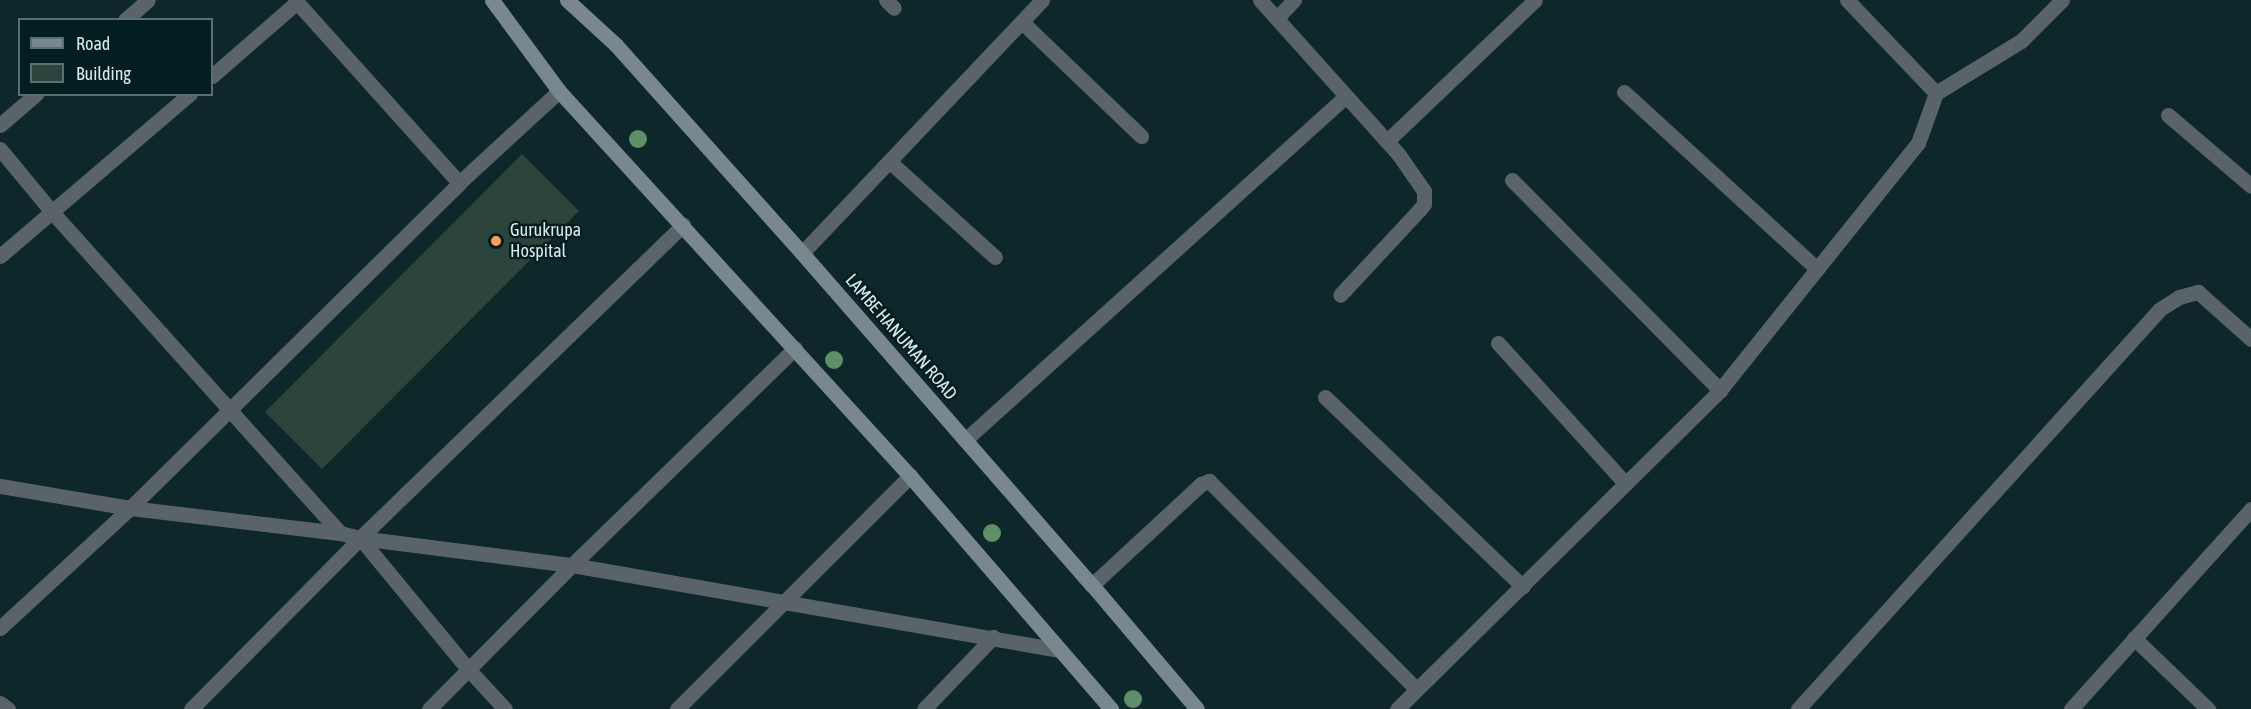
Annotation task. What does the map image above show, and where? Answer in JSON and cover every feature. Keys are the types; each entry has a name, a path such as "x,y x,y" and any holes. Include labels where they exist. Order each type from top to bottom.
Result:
{"main road":[{"path":"492,0 560,91 910,476 1111,709"},
{"name":"LAMBE HANUMAN ROAD","path":"567,0 616,45 802,253 1092,585 1197,709"}],"street":[{"path":"127,18 148,0"},
{"path":"802,253 1042,0"},
{"path":"1260,0 1387,141 1424,190 1424,204 1340,295"},
{"path":"1277,18 1294,0"},
{"path":"1387,141 1535,0"},
{"path":"1847,0 1936,93"},
{"path":"1397,709 1720,390 1918,143 1936,93 2021,41 2062,0"},
{"path":"213,75 296,1 459,183"},
{"path":"1022,22 1141,136"},
{"path":"0,628 130,508 459,183 560,91"},
{"path":"1624,92 1817,269"},
{"path":"0,125 34,96"},
{"path":"0,256 188,96"},
{"path":"965,440 1346,96"},
{"path":"2168,116 2251,186"},
{"path":"0,149 53,213 340,533"},
{"path":"889,160 995,257"},
{"path":"1512,180 1720,390"},
{"path":"191,709 360,538 683,225"},
{"path":"1798,709 2160,309 2179,297 2198,292 2251,339"},
{"path":"1498,343 1626,484"},
{"path":"429,709 572,565 795,348"},
{"path":"1325,397 1523,587"},
{"path":"677,709 910,476"},
{"path":"1092,585 1201,484 1209,481 1416,689"},
{"path":"0,486 130,508 340,533 360,538 572,565 1060,650"},
{"path":"2071,709 2251,509"},
{"path":"360,538 469,670 505,709"},
{"path":"924,709 993,637"},
{"path":"2134,638 2208,709"},
{"path":"0,703 8,709"}],"building":[{"path":"522,154 579,211 322,469 265,412"}],"place":[{"name":"Gurukrupa Hospital","path":"496,241"}]}
